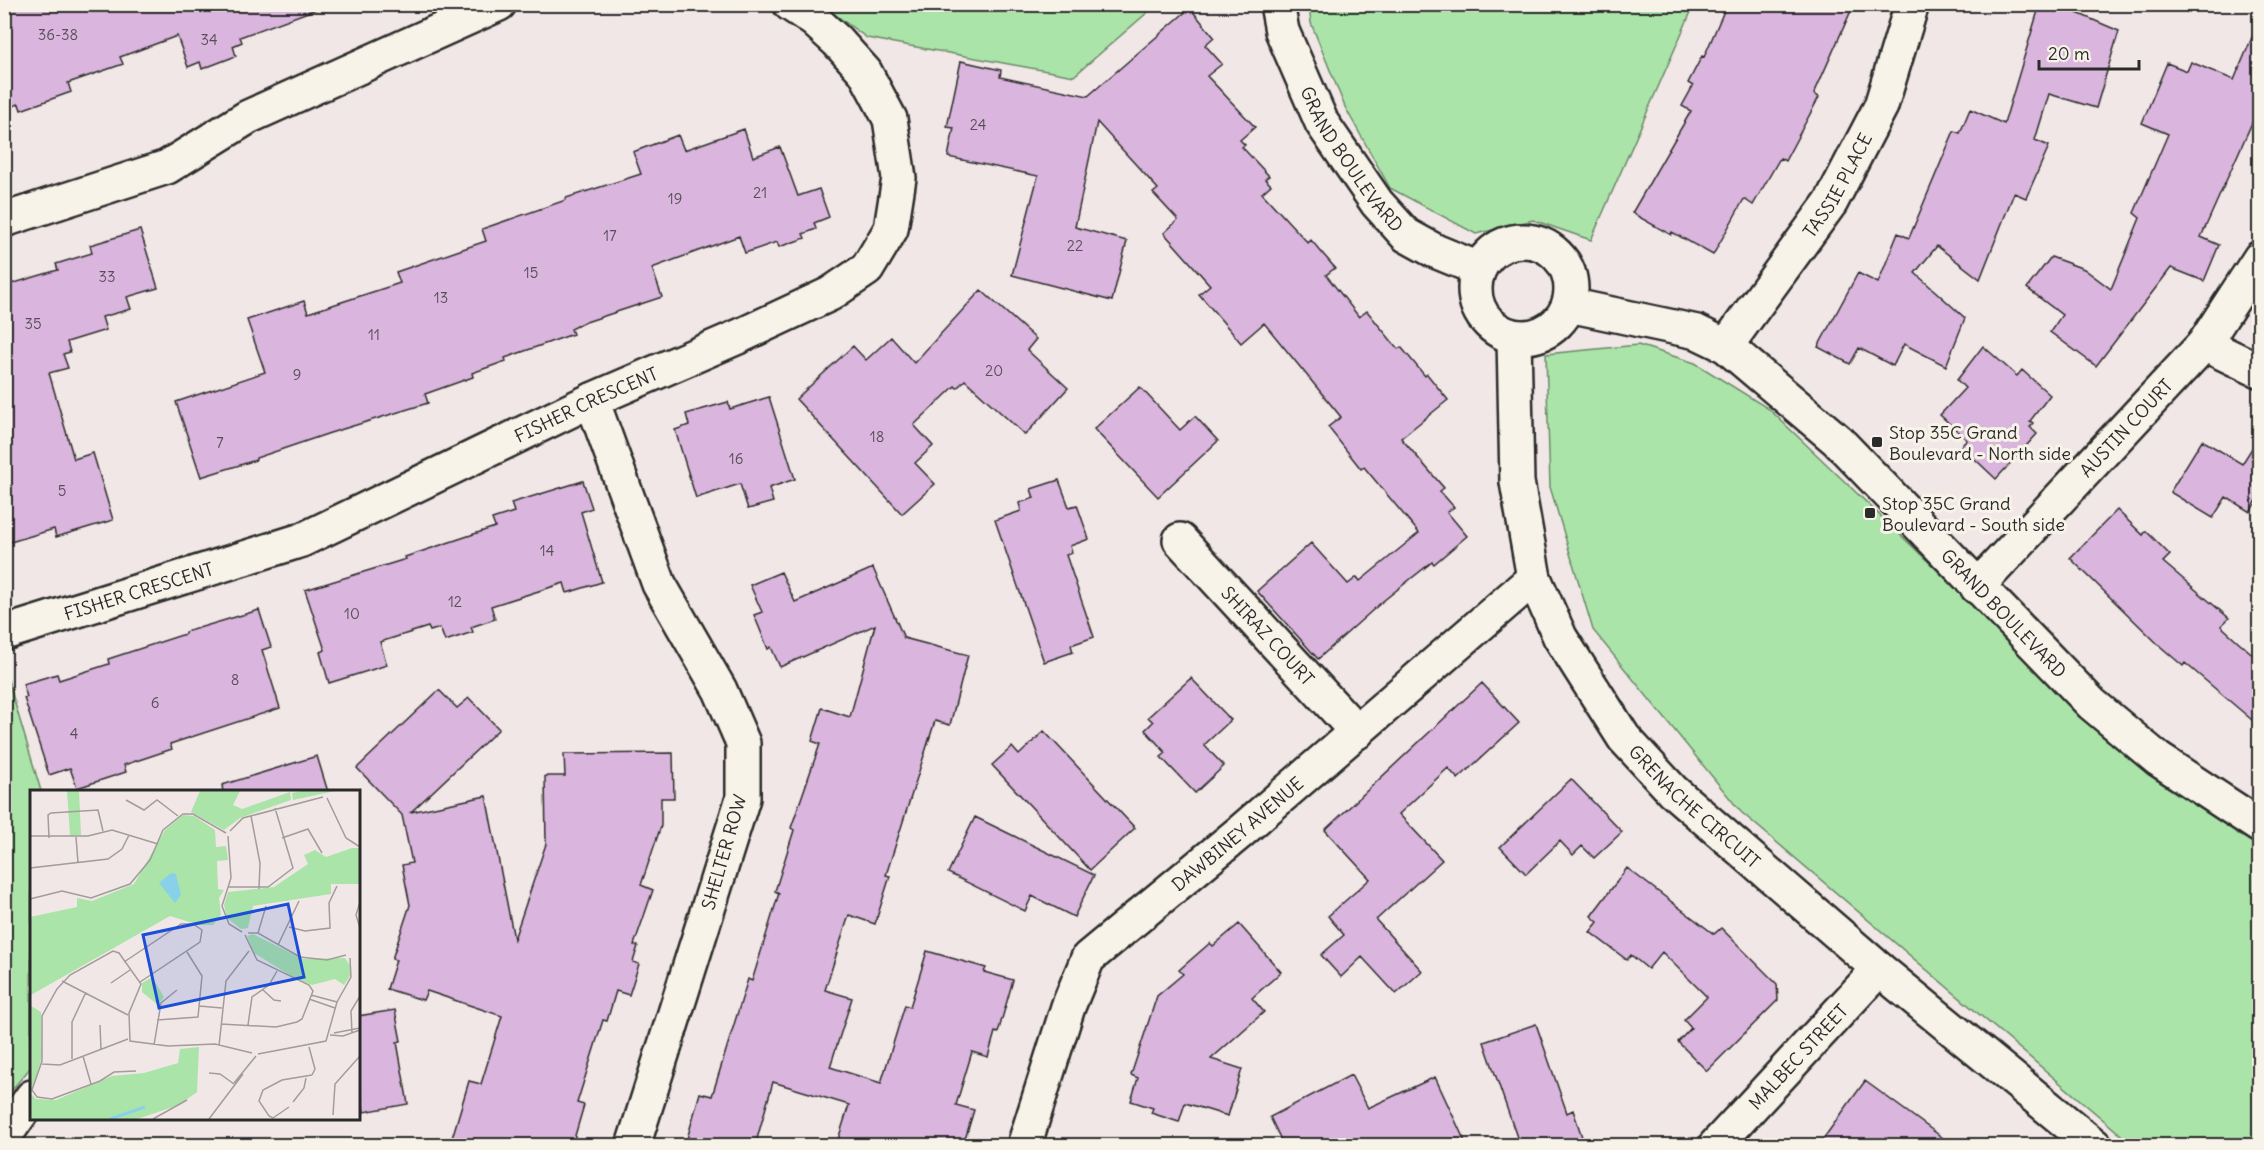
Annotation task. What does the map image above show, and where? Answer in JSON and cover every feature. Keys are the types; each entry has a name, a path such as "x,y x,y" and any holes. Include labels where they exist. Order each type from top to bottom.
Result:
{"street":[{"path":"4,220 167,167 248,117 499,4"},
{"name":"FISHER CRESCENT","path":"4,633 302,540 592,400 830,294 867,269 891,229 899,178 890,119 865,72 814,20 790,4"},
{"name":"GRAND BOULEVARD","path":"1277,4 1282,30 1322,123 1377,203 1406,235 1436,251 1479,269"},
{"name":"TASSIE PLACE","path":"1726,346 1831,202 1881,106 1912,4"},
{"path":"1518,241 1534,243 1549,249 1561,260 1569,273 1572,290 1569,305 1562,318 1541,334 1514,337 1500,332 1488,323 1480,311 1475,283 1479,269 1489,255 1502,246 1518,241"},
{"name":"AUSTIN COURT","path":"1977,586 2204,344 2259,258"},
{"name":"GRAND BOULEVARD","path":"1569,305 1697,332 1726,346 1837,440 2092,704 2158,759 2259,826"},
{"name":"GRENACHE CIRCUIT","path":"1514,337 1517,482 1534,578 1560,637 1624,738 1672,791 1879,969 2095,1146"},
{"path":"2204,344 2259,371"},
{"name":"SHELTER ROW","path":"592,400 659,584 720,690 743,743 743,798 633,1146"},
{"name":"SHIRAZ COURT","path":"1180,540 1357,732"},
{"name":"DAWBINEY AVENUE","path":"1024,1146 1068,1007 1088,958 1357,732 1534,578"},
{"name":"MALBEC STREET","path":"1715,1146 1879,969"},
{"path":"4,1137 30,1099"}],"green space":[{"path":"1309,4 1694,5 1591,240 1533,220 1476,234 1390,188 1345,107 1311,23"},
{"path":"822,5 1156,5 1074,76 867,38"},
{"path":"1638,345 1695,363 1769,409 2129,754 2259,840 2259,1145 2133,1145 1741,812 1593,630 1550,487 1546,354"},
{"path":"5,670 41,790 30,790 30,1068 5,1098"}],"building":[{"path":"4,4 319,4 319,8 240,37 242,42 233,46 236,56 202,69 200,62 188,67 177,36 120,57 123,64 68,83 71,92 21,110 19,104 4,109"},
{"path":"1727,4 1854,4 1814,94 1819,97 1785,161 1780,158 1753,205 1744,199 1713,255 1632,213 1691,111 1682,106 1693,86 1688,83 1702,56 1704,57"},
{"path":"2040,4 2056,4 2119,31 2096,108 2049,94 2035,140 2049,146 2026,198 2014,193 1980,279 1937,246 1915,273 1965,318 1946,366 1904,344 1893,366 1859,348 1850,364 1818,347 1858,273 1878,283 1898,233 1909,238 1954,131 1960,133 1970,109 2004,124"},
{"path":"1190,8 1214,37 1205,45 1222,64 1207,76 1255,127 1240,140 1245,145 1242,147 1269,176 1265,179 1271,185 1262,193 1308,243 1311,240 1335,268 1326,275 1359,317 1367,311 1398,349 1401,347 1448,400 1401,438 1444,488 1440,491 1454,507 1447,512 1467,536 1434,564 1432,562 1383,601 1318,659 1257,591 1311,543 1348,584 1357,577 1360,581 1419,533 1364,467 1361,469 1328,427 1341,417 1264,323 1241,343 1199,294 1210,285 1164,233 1178,220 1153,193 1158,189 1097,122 1075,227 1127,241 1112,301 1012,275 1038,176 948,157 954,128 947,127 961,61 1001,70 1000,77 1088,96"},
{"path":"2259,21 2259,107 2201,237 2219,245 2204,281 2171,268 2096,366 2050,332 2062,315 2027,288 2051,257 2084,269 2111,289 2140,218 2134,213 2168,134 2142,123 2167,63 2187,71 2191,62 2234,80"},
{"path":"744,129 753,157 780,147 798,196 819,189 829,217 814,223 816,229 803,234 805,238 779,247 777,242 745,253 739,236 652,268 662,297 583,323 571,329 573,334 505,358 506,361 472,373 473,377 425,394 428,403 330,433 201,477 176,402 265,372 247,320 304,301 308,313 400,283 396,272 486,241 482,229 566,200 566,198 641,174 633,152 678,135 684,150"},
{"path":"140,230 158,288 127,297 131,309 102,317 106,330 67,342 70,352 63,354 68,368 49,373 74,459 93,453 113,520 56,537 54,529 4,544 4,286 58,270 56,264 92,253 90,245"},
{"path":"981,290 1036,339 1027,350 1068,388 1025,435 965,380 957,388 955,386 914,425 933,446 915,463 935,484 902,514 796,399 853,346 866,360 891,337 914,363"},
{"path":"1983,346 2017,376 2022,370 2050,395 2030,421 2033,423 2030,427 2037,434 1996,479 1961,446 1967,440 1940,415 1965,388 1957,380"},
{"path":"1140,387 1180,430 1195,416 1218,441 1158,497 1094,429"},
{"path":"769,397 795,479 769,488 773,502 748,509 740,484 696,498 675,430 689,425 686,414 728,402 730,409"},
{"path":"2259,437 2259,497 2250,512 2226,497 2213,518 2170,492 2202,440 2242,464"},
{"path":"1059,480 1069,507 1077,505 1089,539 1070,546 1072,553 1066,555 1094,637 1071,645 1073,652 1044,662 995,520 1021,511 1019,503 1034,498 1031,489"},
{"path":"583,481 592,508 581,512 602,582 567,593 564,583 491,606 495,619 471,627 473,632 445,641 440,628 430,631 428,627 380,642 387,665 329,683 320,652 325,650 305,590 406,559 405,557 495,527 492,519 514,512 511,503"},
{"path":"2117,510 2143,535 2146,531 2170,555 2163,562 2229,618 2221,626 2259,660 2259,726 2185,663 2183,666 2161,647 2070,558"},
{"path":"873,568 904,638 968,655 950,725 935,721 886,875 890,876 875,924 849,915 825,990 852,998 830,1067 881,1083 905,1005 910,1007 927,951 986,968 984,972 1013,980 998,1033 995,1032 988,1057 972,1052 956,1105 974,1110 963,1146 836,1146 849,1105 773,1082 755,1146 685,1146 700,1093 712,1096 748,979 752,981 779,893 775,891 794,830 791,828 820,744 812,741 822,708 850,717 875,625 780,667 771,647 768,649 754,615 762,612 750,585 781,572 795,602"},
{"path":"259,610 271,647 262,650 280,708 170,744 172,749 124,765 126,772 77,788 70,768 49,775 24,698 27,697 23,684 57,674 59,680 109,664 108,659 185,634 185,632"},
{"path":"1191,678 1231,720 1204,745 1224,766 1195,793 1161,757 1166,753 1145,730 1153,722 1148,717"},
{"path":"1482,683 1519,723 1458,779 1448,768 1399,814 1442,860 1376,920 1422,971 1396,994 1362,957 1341,977 1321,955 1344,935 1328,916 1370,879 1325,830"},
{"path":"439,690 457,708 469,698 499,729 411,812 486,796 514,939 546,844 545,776 565,776 564,754 673,753 674,798 661,798 661,826 641,885 653,890 634,945 638,946 633,962 639,964 629,995 616,991 607,1021 603,1020 577,1103 584,1105 572,1146 476,1146 452,1138 469,1081 481,1084 502,1016 427,991 423,1000 387,989 396,960 392,959 410,905 402,865 412,863 402,815 357,768"},
{"path":"1044,731 1135,828 1090,870 992,765 1012,747 1019,755"},
{"path":"317,756 327,790 223,790 222,785"},
{"path":"1571,779 1622,832 1594,858 1582,846 1573,855 1560,841 1526,874 1500,847"},
{"path":"975,817 1094,875 1074,917 1032,896 1025,911 948,873"},
{"path":"1627,868 1714,934 1721,928 1777,984 1778,1000 1707,1071 1678,1042 1691,1028 1684,1020 1707,997 1662,952 1648,969 1631,955 1627,960 1590,932 1598,922 1591,916"},
{"path":"1239,924 1281,972 1252,998 1264,1012 1211,1059 1242,1069 1228,1116 1185,1103 1179,1122 1151,1113 1153,1108 1131,1101 1138,1078 1131,1075 1157,996 1183,974 1179,970 1210,943 1213,946"},
{"path":"395,1010 401,1041 397,1042 408,1104 364,1112 360,1089 360,1016"},
{"path":"1536,1024 1567,1113 1573,1110 1585,1146 1520,1146 1484,1042"},
{"path":"1351,1075 1368,1108 1435,1077 1467,1146 1284,1146 1270,1117"},
{"path":"1865,1081 1954,1146 1818,1146"}],"place":[{"name":"Stop 35C Grand Boulevard - North side","path":"1877,442"},
{"name":"Stop 35C Grand Boulevard - South side","path":"1870,513"}]}
